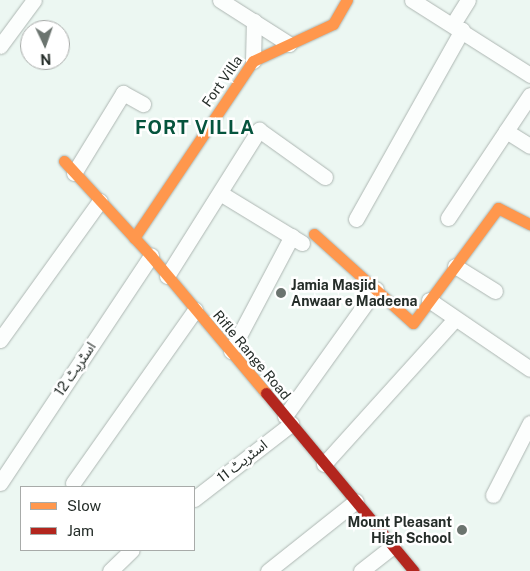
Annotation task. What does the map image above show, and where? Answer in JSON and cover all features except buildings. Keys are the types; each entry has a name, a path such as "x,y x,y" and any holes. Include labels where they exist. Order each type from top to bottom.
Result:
{"street":[{"path":"0,46 34,0"},
{"path":"220,0 289,44"},
{"name":"Fort Villa","path":"134,238 253,60 333,24 347,0"},
{"path":"412,0 530,75"},
{"path":"356,219 457,27 468,0"},
{"path":"253,60 254,22"},
{"path":"69,167 122,93 143,104"},
{"path":"448,218 530,95"},
{"path":"166,276 259,130 325,177"},
{"path":"506,131 530,146"},
{"name":"Rifle Range Road","path":"69,167 151,256 414,571"},
{"path":"220,193 303,238 376,289 413,322 498,208 530,224"},
{"path":"0,340 100,201"},
{"path":"231,351 303,238"},
{"name":"اسٹریٹ 12","path":"0,483 151,256"},
{"path":"455,266 495,291"},
{"name":"اسٹریٹ 11","path":"195,498 288,420 376,289"},
{"path":"429,300 530,368"},
{"path":"74,483 195,310"},
{"path":"324,464 455,319"},
{"path":"493,495 526,441 530,423"},
{"path":"268,571 356,501"},
{"path":"362,571 393,546"},
{"path":"110,571 131,551"}],"traffic: slow":[{"path":"134,238 253,61 333,24 347,0"},
{"path":"64,161 151,256 266,393"},
{"path":"314,234 413,323 498,208 530,224"}],"traffic: jam":[{"path":"266,393 414,571"}],"place":[{"name":"Jamia Masjid Anwaar e Madeena","path":"281,293"},
{"name":"Mount Pleasant High School","path":"462,530"}],"district":[{"name":"FORT VILLA","path":"195,128"}]}
